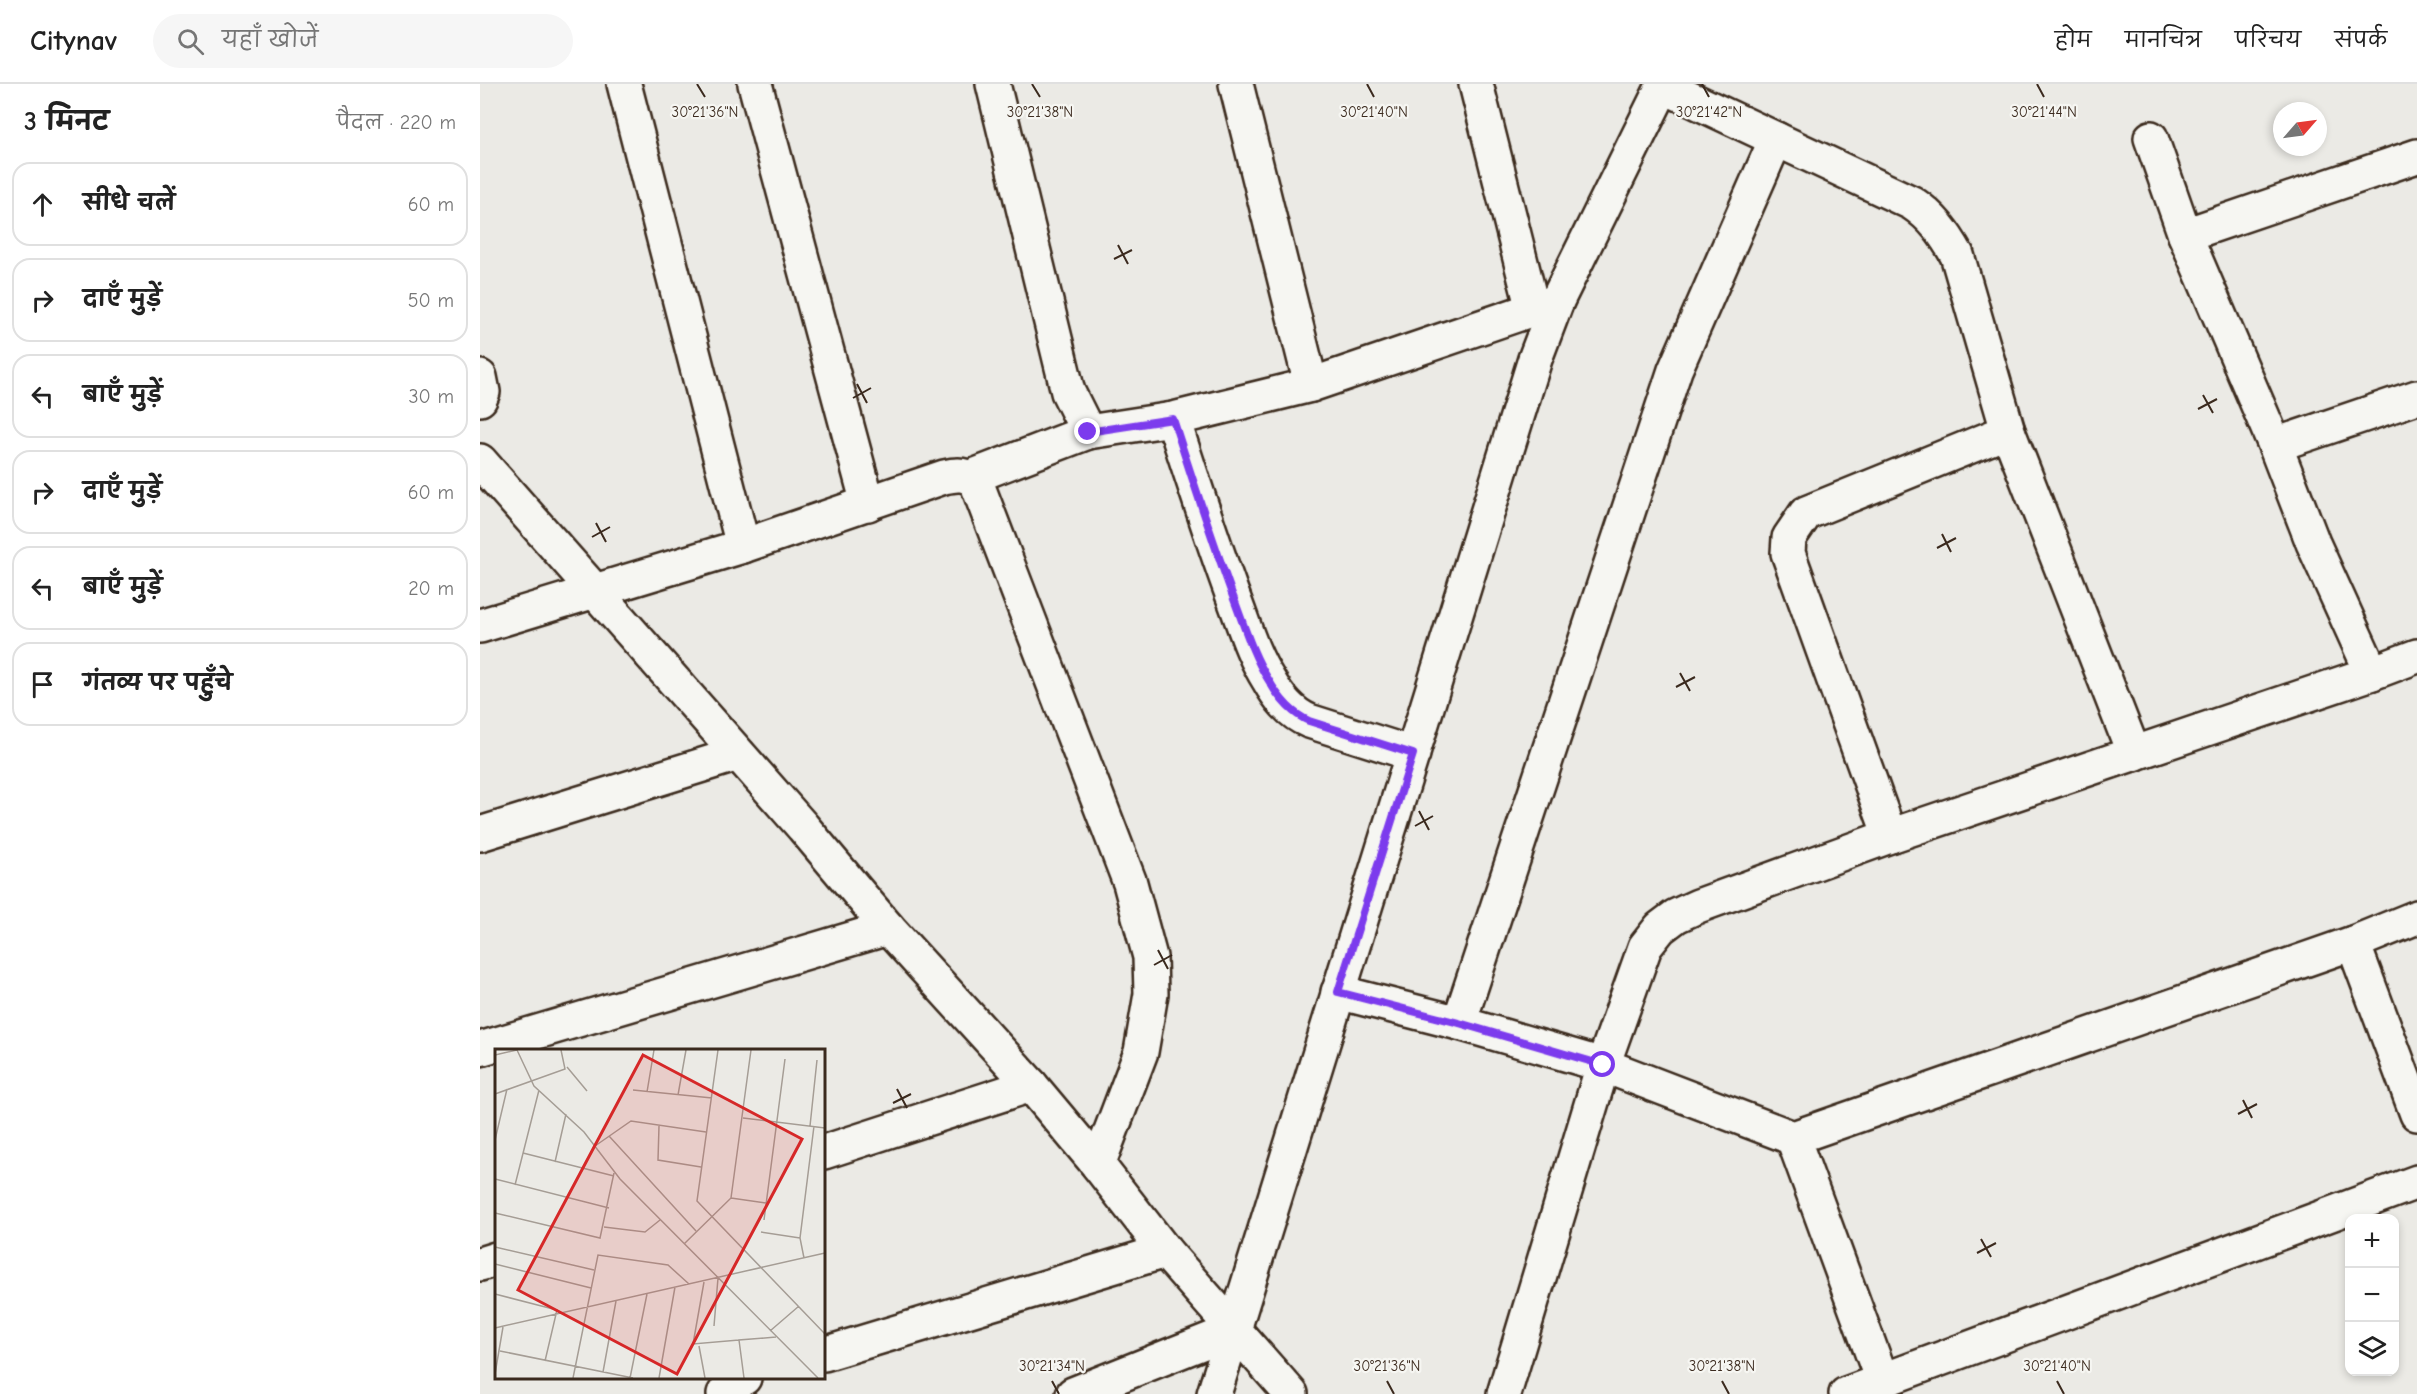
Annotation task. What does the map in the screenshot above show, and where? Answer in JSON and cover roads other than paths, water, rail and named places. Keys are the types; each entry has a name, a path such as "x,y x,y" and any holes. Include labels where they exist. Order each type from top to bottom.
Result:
{"street":[{"path":"624,84 743,546"},
{"path":"755,84 867,504"},
{"path":"993,84 1068,392 1088,432"},
{"path":"1236,84 1311,385"},
{"path":"1476,84 1545,305"},
{"path":"1214,1394 1532,370 1545,305 1664,85 1912,203 1926,212 1944,231 1957,255 2008,431 2134,754"},
{"path":"2151,138 2185,235 2275,445 2313,543 2372,673"},
{"path":"1459,1023 1675,370 1776,140"},
{"path":"2185,235 2417,156"},
{"path":"480,626 743,546 944,477 956,474 971,477 1088,432 1173,419 1311,385 1545,305"},
{"path":"480,377 483,392 480,399"},
{"path":"2275,445 2417,398"},
{"path":"1173,419 1207,524 1248,638 1266,678 1282,701 1297,716 1309,721 1413,754"},
{"path":"1890,836 1788,553 1789,538 1806,513 2008,431"},
{"path":"480,461 888,928 1031,1085 1098,1165 1165,1251 1291,1394"},
{"path":"971,477 977,484 1130,883 1150,957 1151,994 1141,1052 1098,1165"},
{"path":"1504,1394 1603,1065 1645,947 1660,928 1676,916 1698,906 1890,836 2417,656"},
{"path":"480,834 738,754"},
{"path":"1338,992 1459,1023 1603,1065 1793,1138 2353,943 2417,917"},
{"path":"480,1049 888,928"},
{"path":"2353,943 2417,1114"},
{"path":"825,1152 1031,1085"},
{"path":"1793,1138 1882,1380"},
{"path":"1846,1394 2417,1182"},
{"path":"825,1354 1165,1251"},
{"path":"480,1264 495,1259"},
{"path":"1073,1394 1234,1330"},
{"path":"724,1394 729,1385 740,1379"}]}
